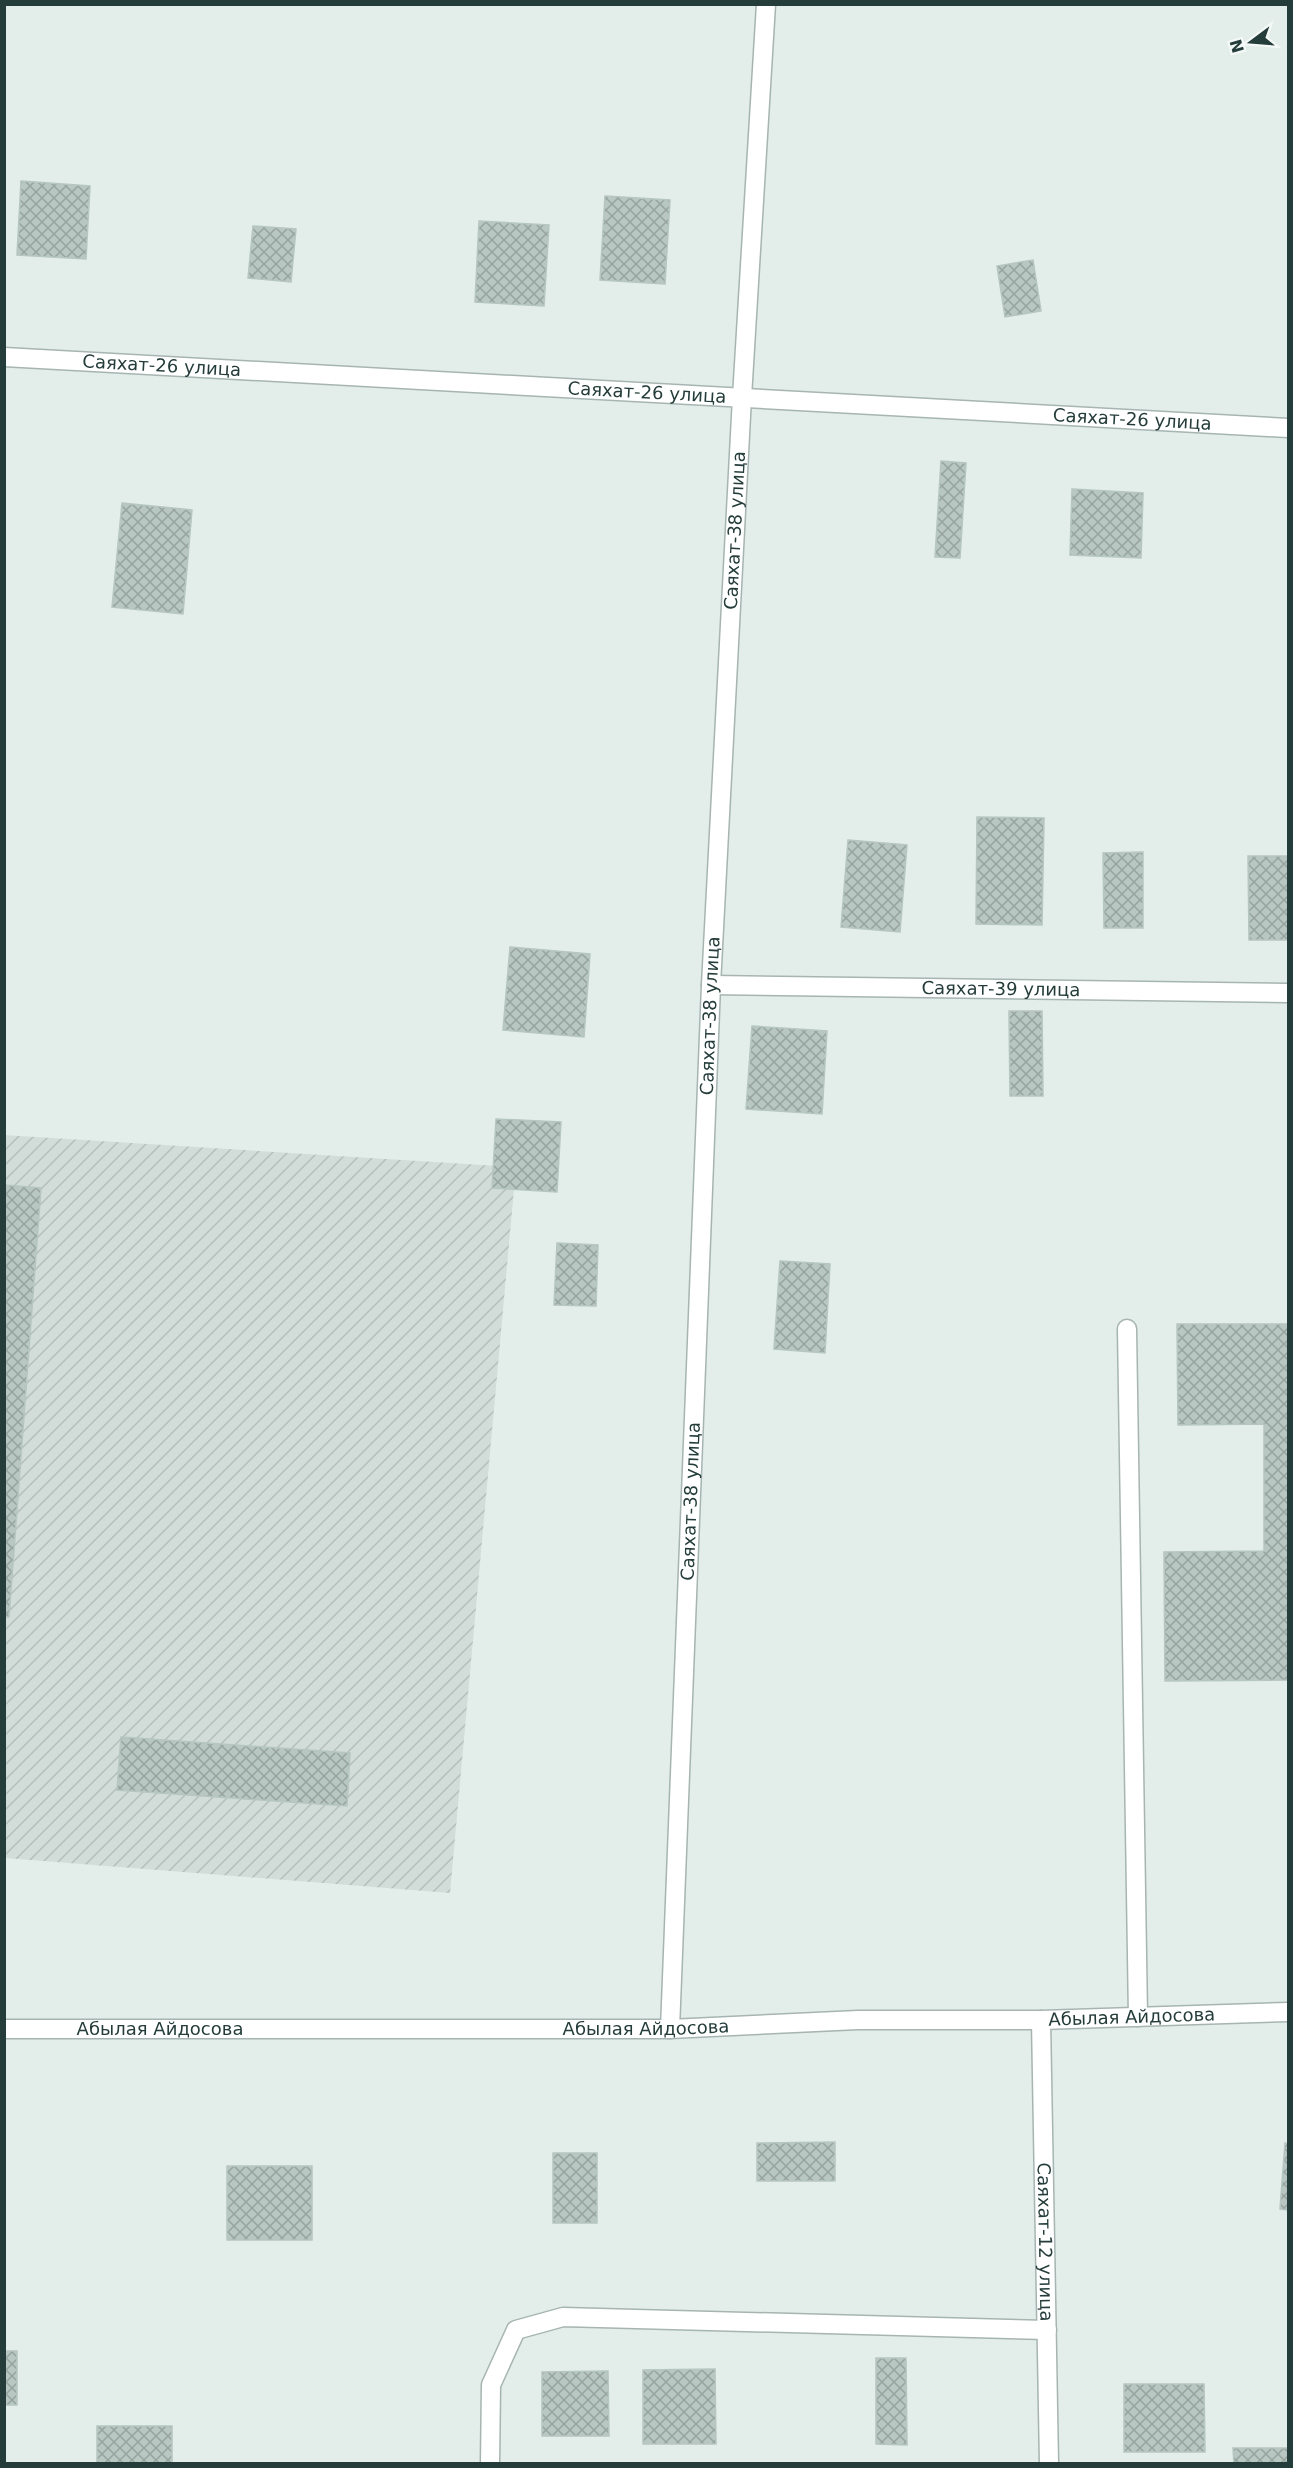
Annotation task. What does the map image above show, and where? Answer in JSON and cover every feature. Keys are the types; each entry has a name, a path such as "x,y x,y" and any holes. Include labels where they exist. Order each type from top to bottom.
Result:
{"street":[{"name":"Саяхат-38 улица","path":"670,2029 711,985 742,397 766,4"},
{"name":"Саяхат-26 улица","path":"4,357 1288,428"},
{"name":"Саяхат-39 улица","path":"711,985 1288,993"},
{"path":"1127,1329 1138,2017"},
{"name":"Абылая Айдосова","path":"4,2029 670,2029 858,2020 1041,2020 1288,2012"},
{"name":"Саяхат-12 улица","path":"1041,2020 1049,2463"},
{"path":"490,2463 491,2385 516,2330 563,2317 1047,2330"}],"shaded area":[{"path":"4,1135 516,1167 450,1893 5,1858"}],"building":[{"path":"21,181 90,186 86,259 17,255"},
{"path":"605,196 670,200 665,284 600,280"},
{"path":"479,221 549,225 544,306 475,302"},
{"path":"253,226 296,229 291,282 248,278"},
{"path":"1033,260 1041,311 1005,317 997,266"},
{"path":"941,461 966,463 960,558 935,557"},
{"path":"1072,489 1143,493 1141,558 1070,555"},
{"path":"122,503 192,510 183,614 112,607"},
{"path":"977,817 1044,818 1042,925 976,924"},
{"path":"848,840 907,845 900,932 841,927"},
{"path":"1143,852 1143,928 1104,928 1103,853"},
{"path":"1248,856 1288,856 1288,940 1249,940"},
{"path":"510,947 590,954 584,1037 503,1030"},
{"path":"1009,1011 1042,1011 1043,1096 1010,1096"},
{"path":"752,1026 827,1031 822,1114 746,1109"},
{"path":"496,1119 561,1122 557,1192 492,1188"},
{"path":"4,1185 41,1188 9,1617 4,1617"},
{"path":"557,1243 598,1245 596,1306 554,1305"},
{"path":"780,1261 830,1264 825,1353 774,1349"},
{"path":"1177,1324 1288,1324 1288,1680 1165,1681 1164,1552 1264,1551 1264,1424 1178,1425"},
{"path":"121,1737 350,1753 347,1806 117,1790"},
{"path":"835,2142 835,2181 757,2181 757,2143"},
{"path":"1285,2143 1288,2144 1288,2210 1280,2209"},
{"path":"553,2153 597,2153 597,2223 553,2223"},
{"path":"227,2166 312,2166 312,2240 227,2240"},
{"path":"4,2351 17,2351 17,2405 4,2405"},
{"path":"876,2358 906,2358 907,2445 876,2444"},
{"path":"715,2369 716,2444 643,2444 643,2370"},
{"path":"608,2371 609,2436 542,2436 542,2372"},
{"path":"1124,2384 1204,2384 1205,2452 1124,2452"},
{"path":"97,2426 172,2426 172,2464 97,2464"},
{"path":"1233,2448 1288,2448 1288,2464 1234,2464"}]}
